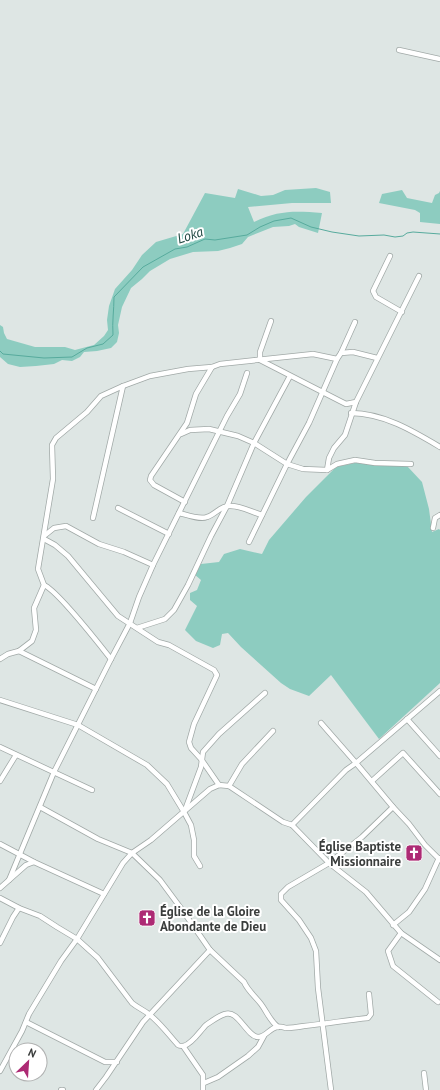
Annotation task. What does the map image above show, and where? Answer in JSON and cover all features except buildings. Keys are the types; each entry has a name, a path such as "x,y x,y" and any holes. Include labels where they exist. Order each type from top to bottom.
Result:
{"street":[{"path":"399,50 440,58"},
{"path":"390,256 373,291 376,297 402,312"},
{"path":"327,470 329,458 334,448 345,435 351,413 356,402 419,276"},
{"path":"260,360 260,352 271,321"},
{"path":"249,542 309,423 336,359 341,353 355,322"},
{"path":"341,353 353,352 377,358"},
{"path":"0,659 8,654 19,651 32,641 36,630 34,608 44,585 38,569 53,479 52,445 56,438 87,412 101,396 150,376 188,369 313,354 336,359"},
{"path":"260,360 346,404 356,402"},
{"path":"185,502 154,485 150,480 151,476 187,423 196,394 212,367"},
{"path":"9,880 54,772 130,623 139,597 153,565 240,394 247,373"},
{"path":"137,628 165,618 174,610 227,506 254,443 290,376"},
{"path":"93,518 123,386"},
{"path":"351,413 362,413 397,424 440,447"},
{"path":"180,434 190,430 209,429 238,436 254,443 287,464 303,469 327,470 337,464 355,460 375,463 411,464"},
{"path":"179,513 204,518 211,516 223,507 238,506 262,515"},
{"path":"118,508 169,534"},
{"path":"433,528 435,518 440,515"},
{"path":"44,537 54,528 66,526 99,544 124,552 153,565"},
{"path":"44,537 68,556 118,616 158,642 169,645 214,670 217,675 194,724 189,742 191,748 201,759 218,785"},
{"path":"44,585 49,587 63,602 111,658"},
{"path":"19,651 96,689"},
{"path":"292,825 346,770 440,692"},
{"path":"184,812 199,772 203,752 220,734 265,693"},
{"path":"0,700 78,725 147,765 167,784 191,825 194,840 194,856 200,866"},
{"path":"407,719 440,756"},
{"path":"321,723 409,824 425,845 440,859 416,903 409,912 393,925"},
{"path":"229,786 242,764 273,731"},
{"path":"0,747 92,790"},
{"path":"372,781 403,753 440,794"},
{"path":"0,781 16,755"},
{"path":"0,1071 61,960 77,939 123,863 132,853 151,840 210,789 218,785 229,786 283,822 292,825 329,863 366,892 401,933 440,960"},
{"path":"40,807 98,839 132,853 160,880 210,950 241,978 247,989 264,1008 273,1023 278,1026"},
{"path":"331,1090 318,988 316,951 311,938 299,920 280,900 281,894 288,887 329,863 362,837 393,807"},
{"path":"0,844 34,862 104,894"},
{"path":"0,888 26,866 34,862"},
{"path":"0,898 19,908 40,916 57,928 77,939 98,958 132,1003 151,1015 178,1046 183,1046 188,1043 216,1018 225,1014 234,1016 254,1036 264,1036"},
{"path":"0,943 19,908"},
{"path":"401,933 388,951 393,966 438,1002"},
{"path":"96,1090 117,1062 143,1022 210,950"},
{"path":"204,1083 218,1078 248,1056 258,1047 264,1036 273,1028 278,1026 298,1027 368,1018 371,1014 369,994"},
{"path":"26,1022 105,1062 117,1062"},
{"path":"183,1046 203,1075 203,1090"},
{"path":"424,1073 426,1090"}],"green space":[{"path":"316,188 330,192 331,203 292,203 248,207 254,222 279,213 322,213 318,233 299,227 295,224 273,227 248,237 242,244 218,251 193,252 170,259 150,271 131,288 122,307 118,325 119,333 117,342 111,348 84,352 80,357 72,361 62,360 54,364 36,366 20,367 8,364 0,357 0,325 3,327 7,339 35,347 65,347 75,350 94,345 108,330 107,320 109,306 115,289 132,270 142,255 156,242 183,234 205,193 235,198 238,189 261,196 273,195 285,190"},
{"path":"402,190 407,198 432,203 435,195 440,191 440,224 420,222 420,213 415,210 379,203 382,194"},
{"path":"359,462 383,466 407,466 422,482 429,509 432,532 439,529 440,530 440,683 379,739 331,675 309,696 290,689 281,683 241,647 228,633 222,634 220,645 213,648 196,641 185,630 197,606 190,600 190,593 197,590 201,580 194,574 201,564 219,562 224,554 240,549 262,554 269,540 306,497 336,467"}],"waterway":[{"name":"Loka","path":"0,351 3,354 44,358 72,357 87,348 103,344 113,335 114,297 143,267 175,249 187,247 205,239 215,240 247,235 274,221 291,218 311,227 359,236 384,235 395,237 413,232 440,234"}],"place":[{"name":"Église Baptiste Missionnaire","path":"414,853"},
{"name":"Église de la Gloire Abondante de Dieu","path":"147,918"}]}
